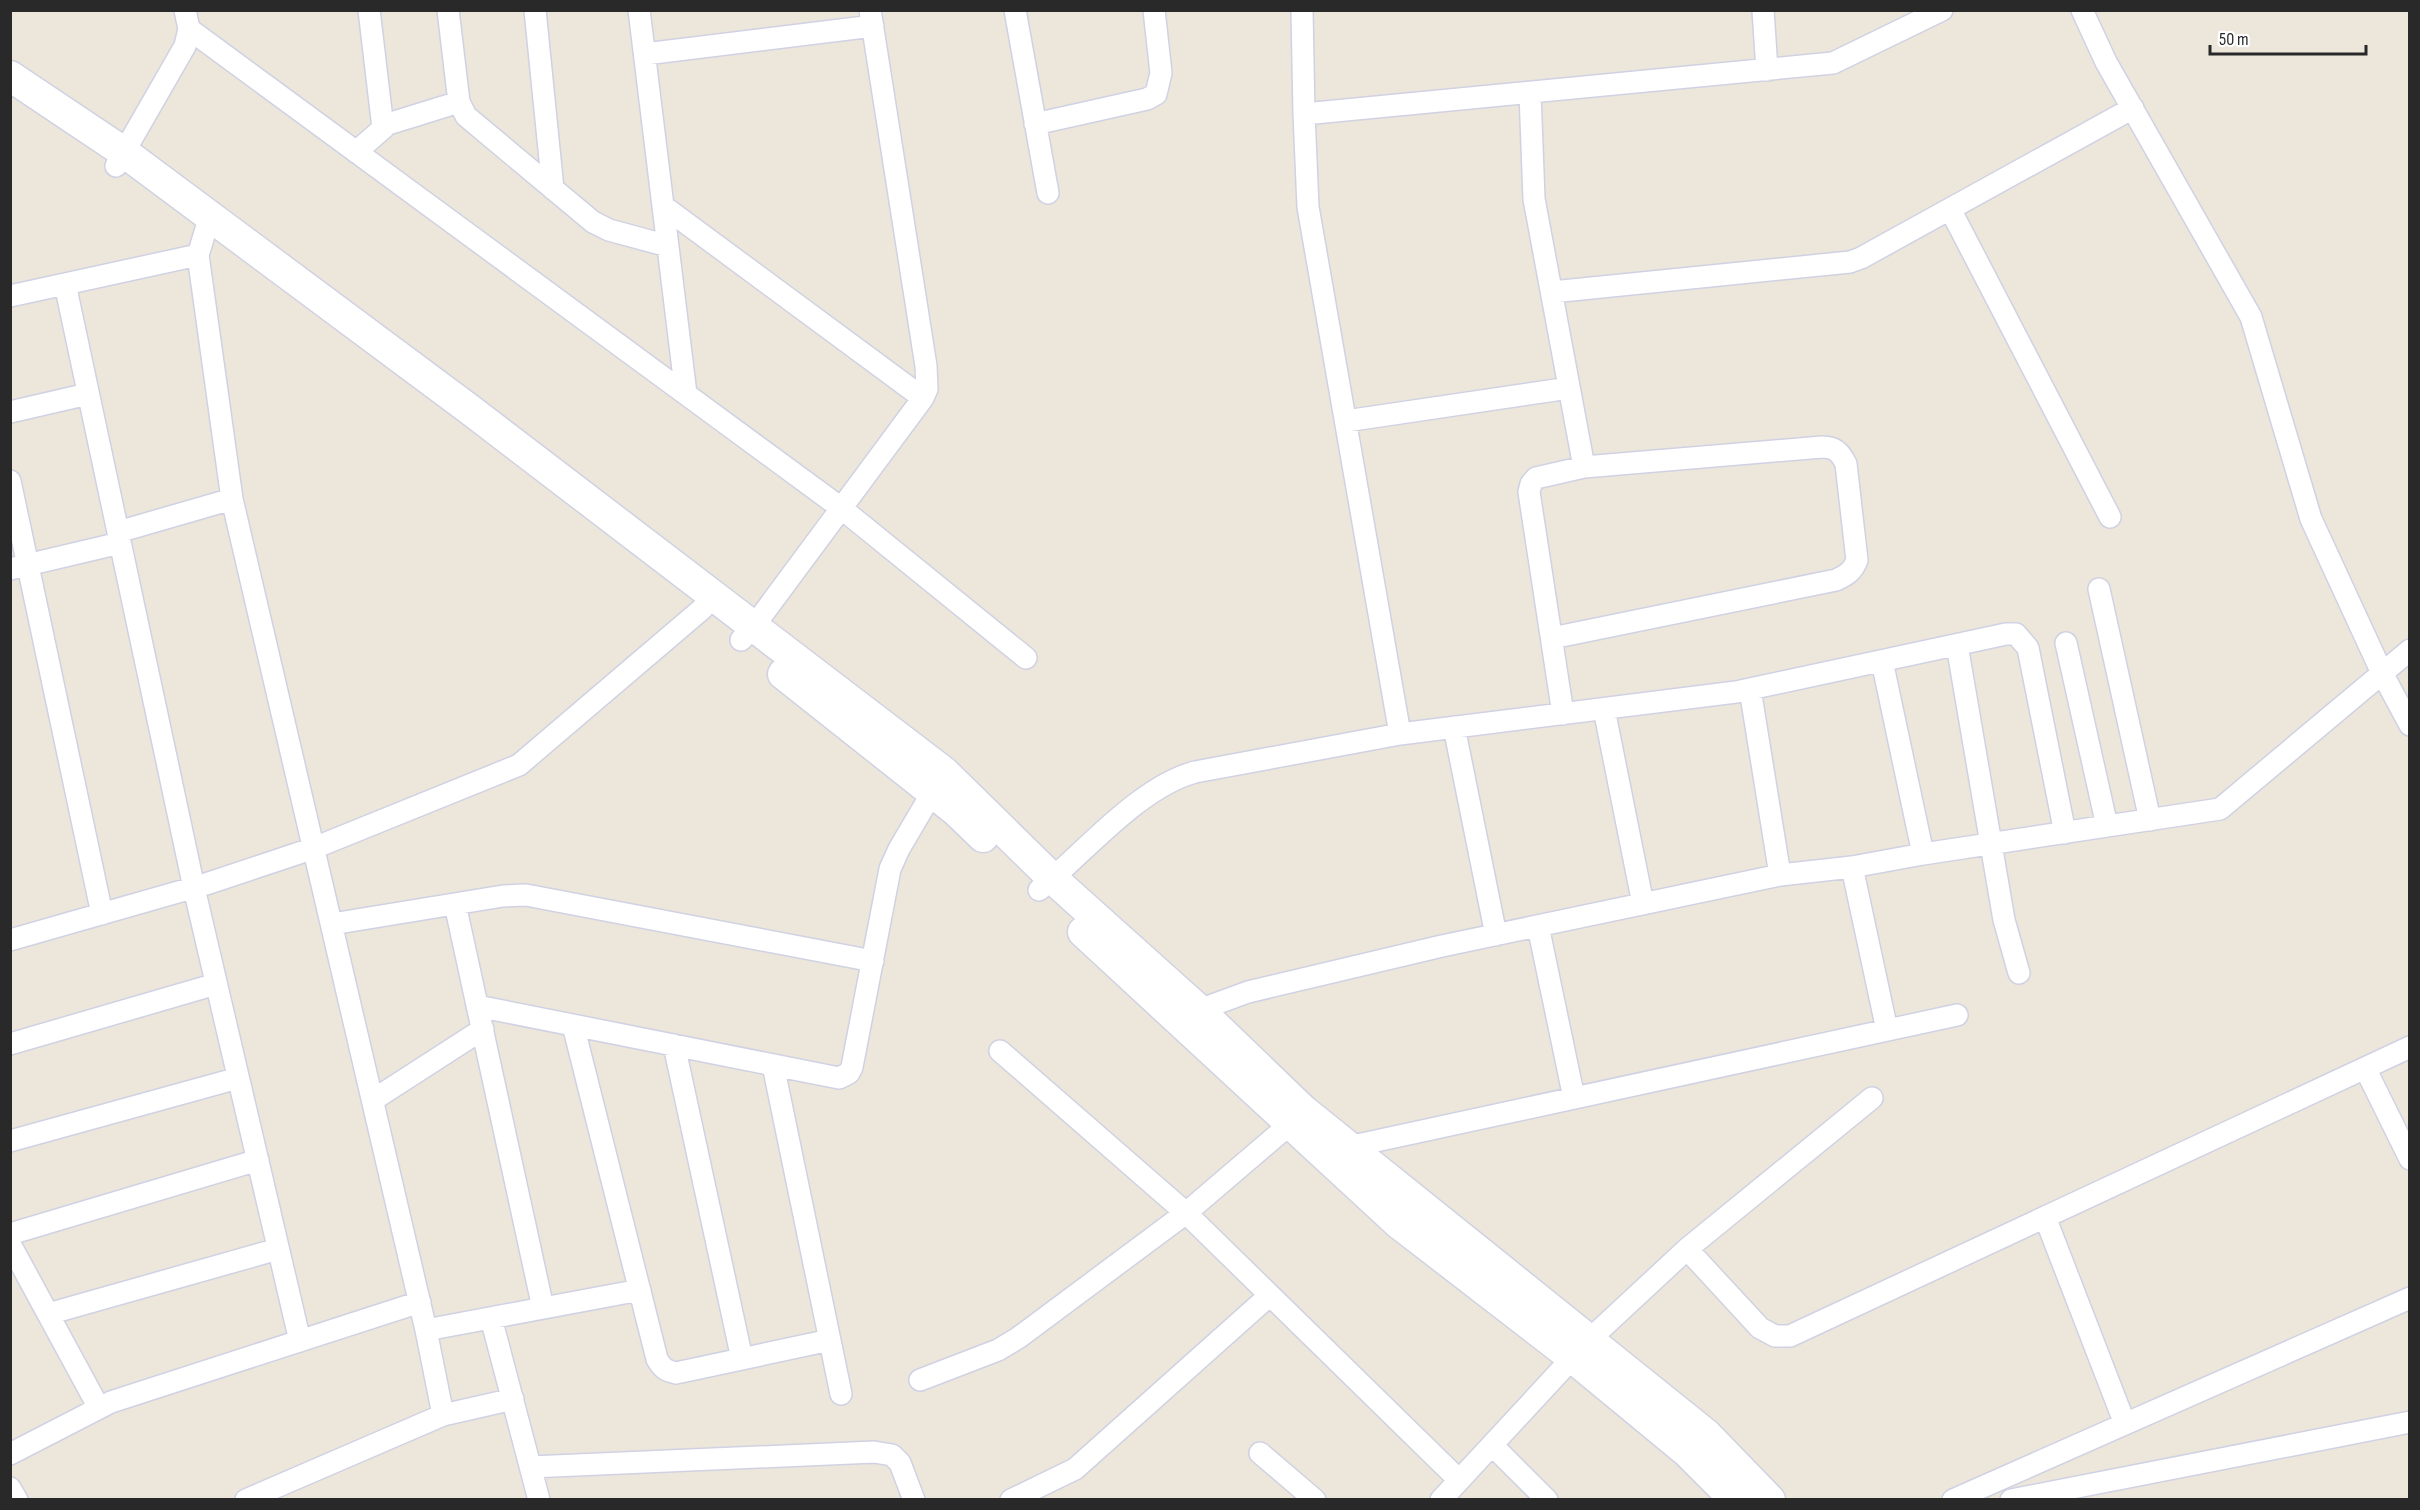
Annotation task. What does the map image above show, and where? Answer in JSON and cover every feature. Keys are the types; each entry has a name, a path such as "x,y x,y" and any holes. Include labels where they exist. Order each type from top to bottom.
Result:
{"street":[{"path":"369,10 383,128"},
{"path":"448,10 459,102 466,116 601,226 668,246"},
{"path":"536,10 553,189"},
{"path":"639,10 686,394"},
{"path":"1015,10 1048,193"},
{"path":"1035,124 1148,99 1155,94 1161,73 1154,10"},
{"path":"1302,10 1308,207 1400,734"},
{"path":"1762,10 1767,70"},
{"path":"1304,114 1833,63 1942,10"},
{"path":"2082,10 2106,62 2251,317 2311,519 2382,673 2409,725"},
{"path":"645,54 872,18 926,366 927,389 923,398 748,633"},
{"path":"187,20 356,152 841,508 1026,658"},
{"path":"121,160 185,46 187,20"},
{"path":"10,76 121,160 204,234 469,409 708,602 948,791 1187,1014 1350,1146 1581,1349 1735,1500"},
{"path":"1530,93 1533,188 1584,467"},
{"path":"10,100 121,160"},
{"path":"356,152 394,121 459,102"},
{"path":"1552,292 1840,264 1861,258 2133,108"},
{"path":"663,206 923,398"},
{"path":"1950,209 2110,517"},
{"path":"10,296 65,284 204,234"},
{"path":"204,234 232,499 420,1302 443,1415"},
{"path":"65,284 194,888 300,1341"},
{"path":"1346,421 1569,388"},
{"path":"10,412 88,394"},
{"path":"1552,638 1836,580 1853,569 1857,560 1845,464 1841,453 1832,447 1584,467 1536,478 1529,492 1563,714"},
{"path":"10,480 20,568 102,914"},
{"path":"20,568 232,499"},
{"path":"2099,589 2150,820"},
{"path":"10,940 194,888 314,848 519,765 708,602"},
{"path":"1046,884 1136,804 1182,776 1400,734 1750,689 2006,634 2016,634 2028,648 2065,833"},
{"path":"2067,643 2107,826"},
{"path":"1956,645 2004,920 2019,973"},
{"path":"1187,1014 1248,992 1496,935 1780,875 1852,867 2220,809 2409,650"},
{"path":"1882,661 1923,854"},
{"path":"1750,689 1780,875"},
{"path":"1604,709 1643,904"},
{"path":"1454,727 1496,935"},
{"path":"477,1006 839,1078 849,1073 852,1067 894,858 948,791"},
{"path":"1852,867 1887,1030"},
{"path":"332,924 509,895 526,895 873,961"},
{"path":"455,904 543,1308"},
{"path":"1538,926 1574,1098"},
{"path":"10,1044 216,984"},
{"path":"1187,1014 1289,1125 1398,1223 1714,1441 1770,1500"},
{"path":"1321,1153 1957,1015"},
{"path":"573,1025 657,1359 662,1368 676,1373 830,1340"},
{"path":"373,1100 483,1029"},
{"path":"674,1045 742,1359"},
{"path":"1687,1249 1760,1328 1775,1336 1790,1336 2409,1047"},
{"path":"1000,1051 1186,1213 1459,1480"},
{"path":"773,1065 841,1394"},
{"path":"2365,1068 2409,1159"},
{"path":"10,1141 238,1078"},
{"path":"1441,1500 1581,1349 1687,1249 1872,1098"},
{"path":"920,1380 1008,1345 1186,1213 1289,1125"},
{"path":"10,1234 258,1160"},
{"path":"2045,1218 2125,1424"},
{"path":"10,1244 99,1408"},
{"path":"48,1314 278,1249"},
{"path":"426,1330 640,1290"},
{"path":"1011,1500 1075,1469 1270,1295"},
{"path":"1953,1500 2409,1298"},
{"path":"10,1454 111,1402 420,1302"},
{"path":"491,1318 539,1500"},
{"path":"246,1500 443,1415 513,1399"},
{"path":"2011,1500 2409,1422"},
{"path":"1492,1445 1546,1500"},
{"path":"531,1467 874,1452 892,1455 900,1463 914,1500"},
{"path":"1260,1453 1315,1500"},
{"path":"10,1488 17,1500"}]}
